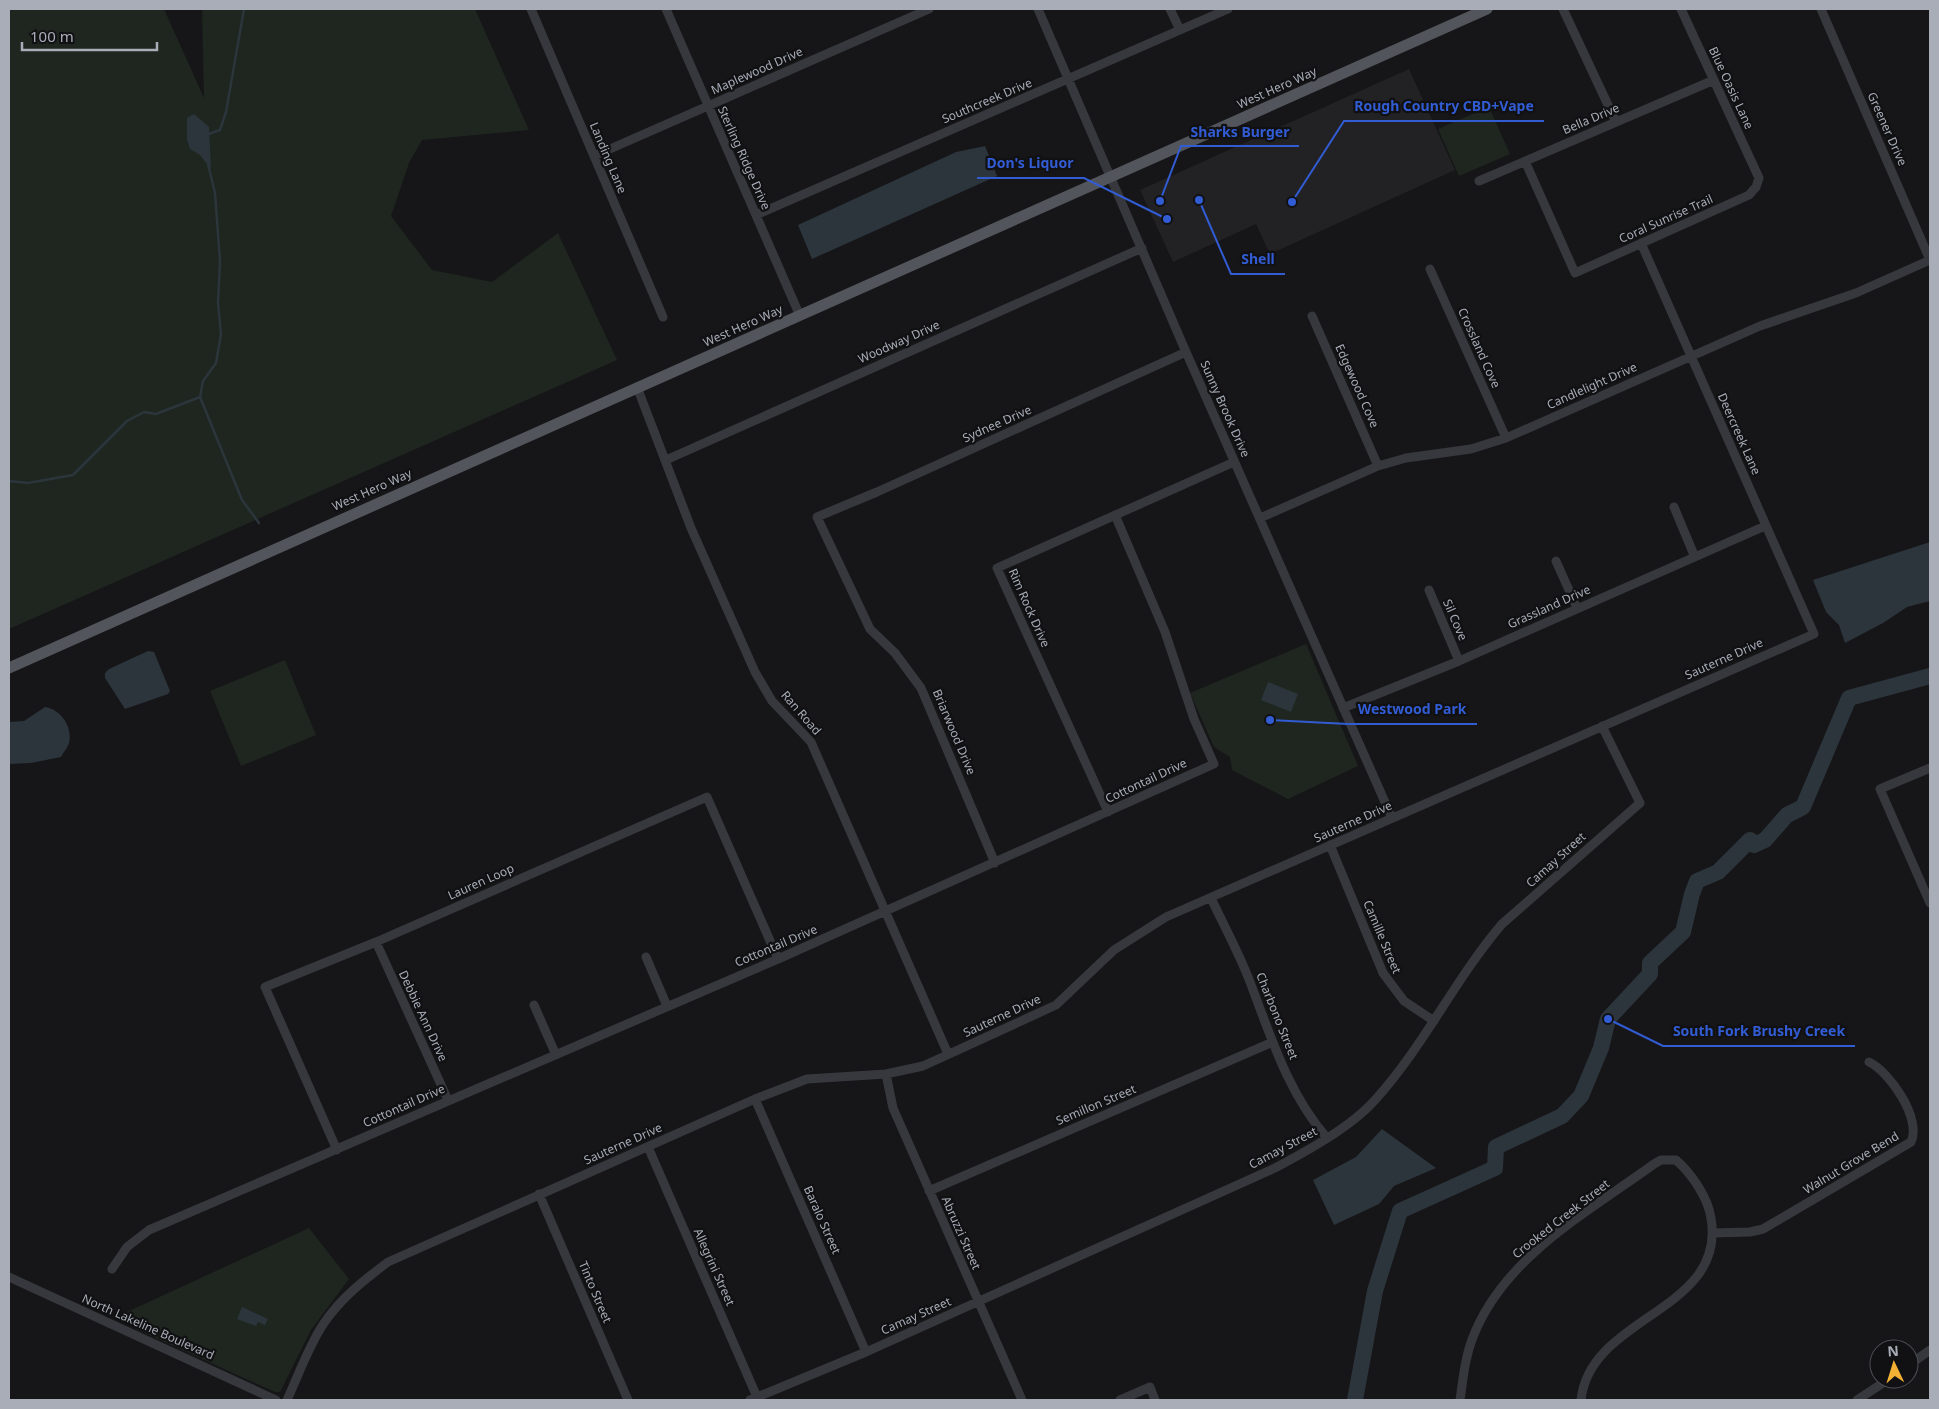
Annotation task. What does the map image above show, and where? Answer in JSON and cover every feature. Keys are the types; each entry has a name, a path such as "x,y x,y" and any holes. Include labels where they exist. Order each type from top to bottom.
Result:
{"main road":[{"name":"West Hero Way","path":"9,668 1487,9"}],"street":[{"name":"Landing Lane","path":"531,9 663,317"},
{"name":"Sterling Ridge Drive","path":"666,9 800,316"},
{"name":"Maplewood Drive","path":"594,156 929,9"},
{"name":"Sunny Brook Drive","path":"1038,9 1234,462 1392,818"},
{"path":"1170,9 1180,30"},
{"name":"Southcreek Drive","path":"756,215 1228,9"},
{"path":"1563,9 1616,122"},
{"name":"Blue Oasis Lane","path":"1682,9 1759,178"},
{"name":"Greener Drive","path":"1821,9 1930,260"},
{"name":"Bella Drive","path":"1479,180 1714,80"},
{"name":"Coral Sunrise Trail","path":"1525,161 1575,273 1749,195 1756,187 1759,178"},
{"name":"Deercreek Lane","path":"1641,243 1814,634"},
{"name":"Woodway Drive","path":"666,460 1142,248"},
{"name":"Candlelight Drive","path":"1260,518 1378,466 1406,458 1471,449 1506,438 1760,326 1856,293 1930,260"},
{"name":"Crossland Cove","path":"1430,269 1506,438"},
{"name":"Edgewood Cove","path":"1312,316 1378,466"},
{"name":"Sydnee Drive","path":"817,517 877,492 1186,352"},
{"name":"Ran Road","path":"638,387 692,528 755,672 772,701 811,742 948,1054"},
{"name":"Rim Rock Drive","path":"1108,812 998,568 1234,462"},
{"path":"1674,507 1694,556"},
{"name":"Cottontail Drive","path":"112,1269 128,1247 149,1230 778,959 1214,764 1186,700 1165,632 1115,515"},
{"name":"Briarwood Drive","path":"817,517 870,629 895,653 921,688 995,863"},
{"name":"Grassland Drive","path":"1343,708 1459,661 1765,526"},
{"path":"1556,561 1577,608"},
{"name":"Sil Cove","path":"1429,590 1459,661"},
{"name":"Sauterne Drive","path":"287,1400 323,1325 343,1300 362,1281 388,1262 755,1099 807,1079 886,1074 923,1066 1056,1005 1114,950 1166,917 1814,634"},
{"name":"Camay Street","path":"754,1399 866,1352 1275,1168 1327,1138 1374,1101 1434,1021 1482,948 1502,924 1640,803 1602,726"},
{"path":"1930,768 1880,789 1930,903"},
{"name":"Lauren Loop","path":"337,1150 265,987 376,942 707,797 778,959"},
{"name":"Camille Street","path":"1330,845 1386,980 1404,1001 1434,1021"},
{"name":"Charbono Street","path":"1211,898 1249,979 1272,1042 1298,1099 1327,1138"},
{"name":"Debbie Ann Drive","path":"376,942 448,1100"},
{"path":"646,957 667,1006"},
{"path":"534,1005 556,1054"},
{"name":"Semillon Street","path":"928,1190 1272,1042"},
{"name":"Walnut Grove Bend","path":"1713,1233 1750,1232 1763,1229 1911,1142 1914,1135 1913,1120 1889,1076 1880,1067 1869,1062"},
{"name":"Abruzzi Street","path":"886,1074 893,1108 1022,1400"},
{"name":"Baralo Street","path":"755,1099 866,1352"},
{"name":"Allegrini Street","path":"648,1146 754,1399"},
{"name":"Crooked Creek Street","path":"1460,1400 1472,1338 1495,1294 1508,1277 1528,1258 1564,1230 1654,1164 1668,1158 1676,1160 1683,1166 1709,1207 1713,1233"},
{"name":"Tinto Street","path":"539,1194 628,1400"},
{"path":"1581,1400 1586,1376 1604,1350 1682,1293 1695,1279 1710,1250 1713,1233"},
{"name":"North Lakeline Boulevard","path":"9,1277 276,1400"},
{"path":"1919,1358 1930,1350"},
{"path":"1120,1400 1150,1387 1155,1400"},
{"path":"1857,1400 1874,1389"}],"shaded area":[{"path":"9,9 164,9 204,98 202,9 475,9 529,130 422,140 409,163 391,216 432,270 492,282 558,233 617,360 9,629"},
{"path":"1409,69 1455,170 1270,254 1256,224 1173,262 1140,190"},
{"path":"1489,107 1510,154 1459,176 1438,129"},
{"path":"194,114 209,127 211,169 200,155 190,149 187,140 187,118"},
{"path":"985,146 997,176 812,259 798,225 956,152"},
{"path":"1930,542 1930,601 1907,607 1883,623 1845,643 1839,625 1826,612 1813,580"},
{"path":"1306,644 1358,766 1288,799 1232,770 1230,757 1214,747 1190,693"},
{"path":"148,651 154,652 170,691 168,694 125,709 105,678 105,673 109,669"},
{"path":"285,660 316,735 241,766 210,691"},
{"path":"1268,682 1298,694 1291,712 1261,700"},
{"path":"45,707 56,711 64,719 69,730 68,746 61,757 31,763 9,764 9,722 24,721"},
{"path":"1382,1129 1436,1168 1394,1186 1379,1204 1334,1225 1313,1180 1356,1157"},
{"path":"309,1228 349,1279 311,1330 280,1392 275,1392 134,1328 127,1312"},
{"path":"242,1307 268,1319 265,1325 258,1322 256,1326 237,1319"}],"waterway":[{"path":"206,135 220,130 226,112 244,9"},
{"path":"9,481 28,483 73,475 127,421 144,412 156,414 200,397 203,381 216,363 221,334 218,303 220,261 215,193 208,164"},
{"path":"200,397 242,500 259,523"},
{"path":"1355,1400 1375,1291 1400,1211 1495,1168 1496,1147 1562,1116 1581,1096 1601,1048 1608,1019 1650,974 1650,963 1683,932 1697,881 1718,872 1750,840 1754,845 1765,840 1787,815 1803,807 1849,698 1930,676"}],"place":[{"name":"Shell","path":"1199,200"},
{"name":"Sharks Burger","path":"1160,201"},
{"name":"Rough Country CBD+Vape","path":"1292,202"},
{"name":"Don's Liquor","path":"1167,219"},
{"name":"Westwood Park","path":"1270,720"},
{"name":"South Fork Brushy Creek","path":"1608,1019"}]}
